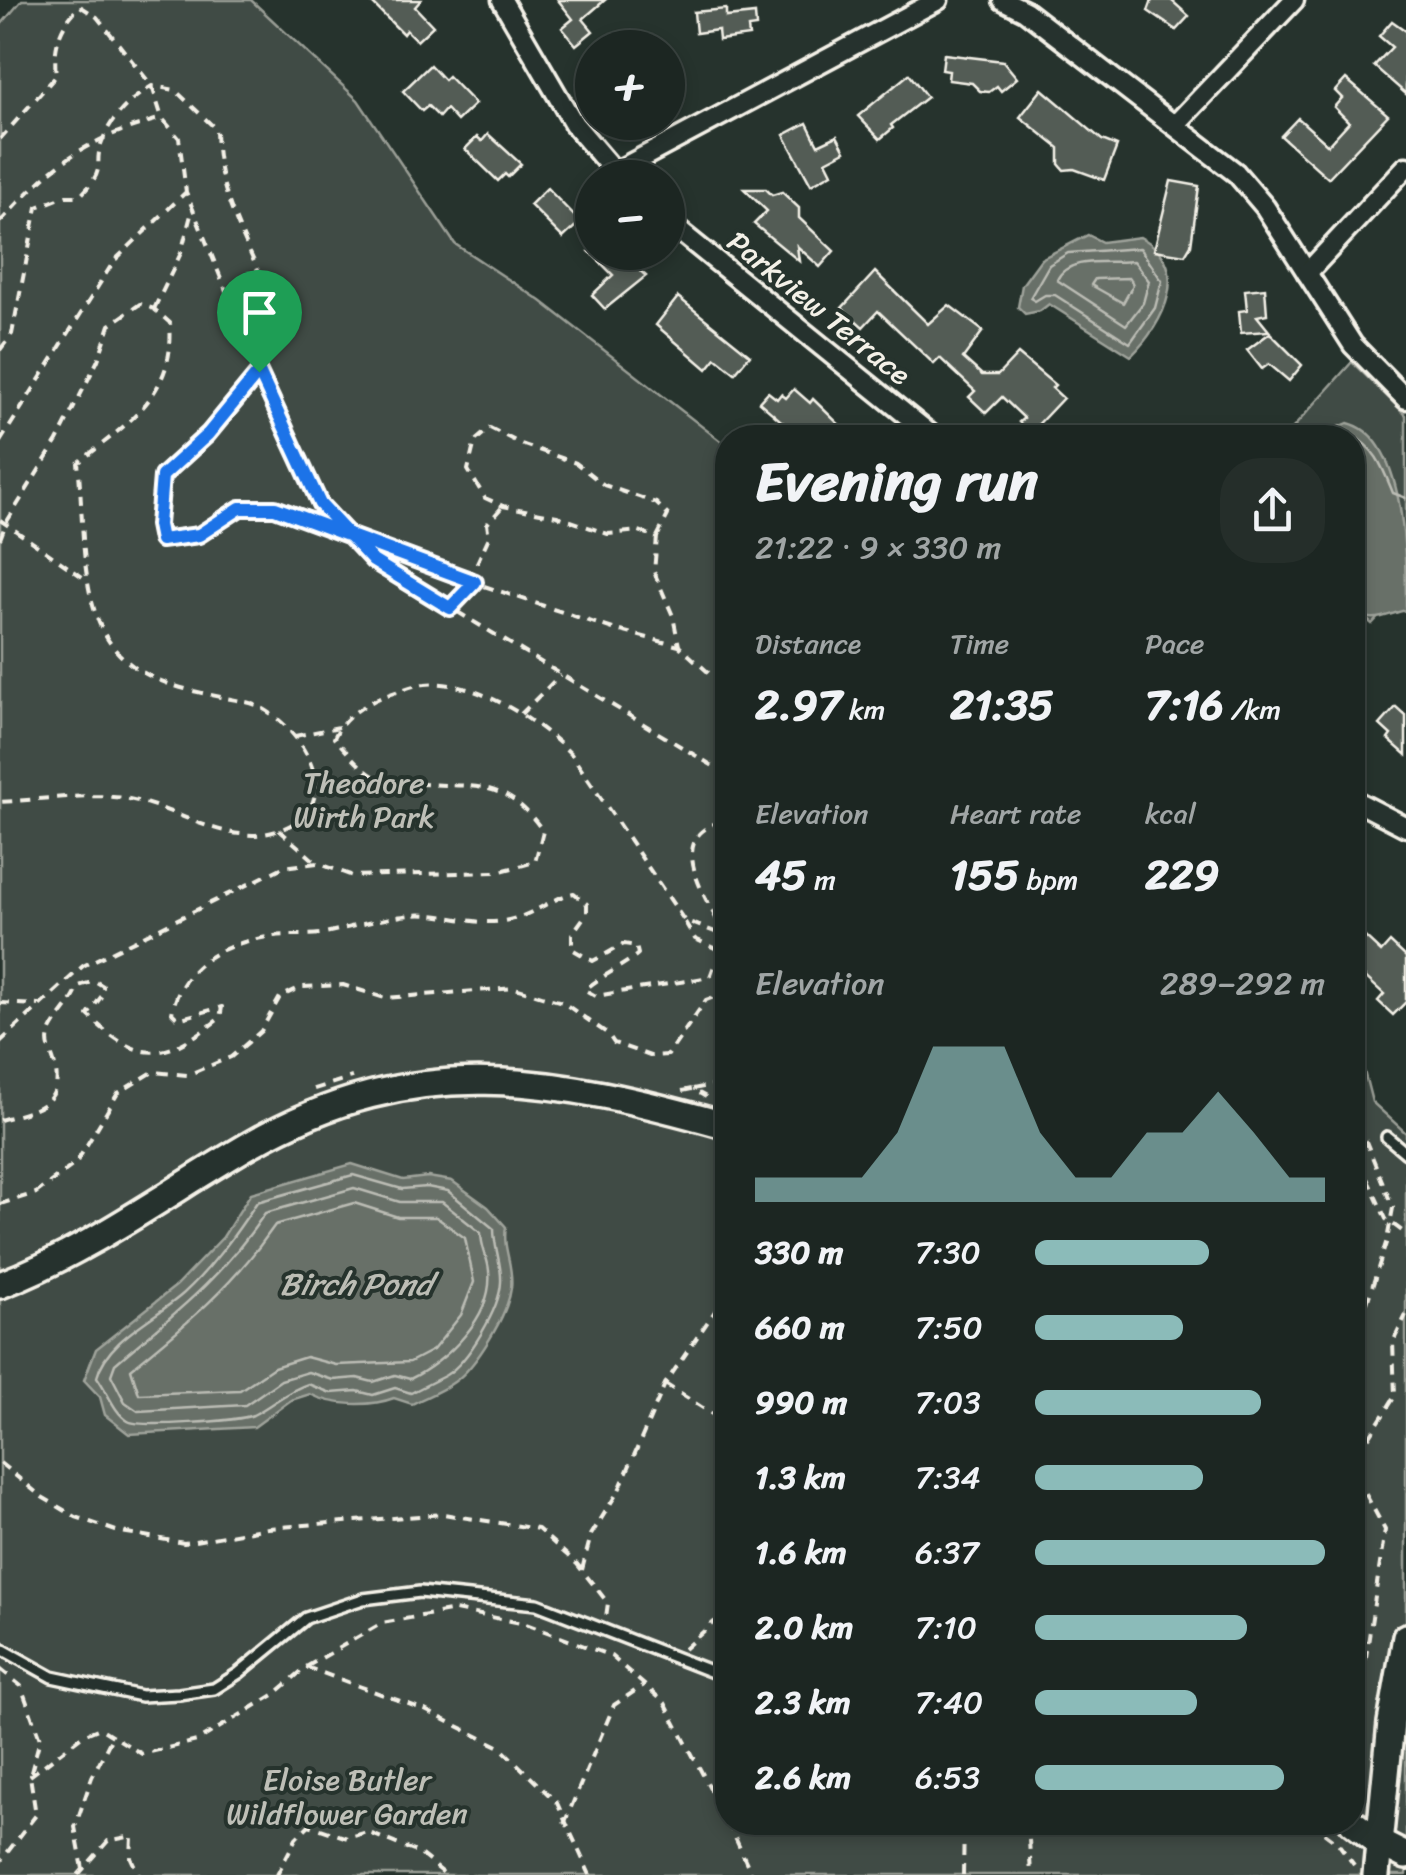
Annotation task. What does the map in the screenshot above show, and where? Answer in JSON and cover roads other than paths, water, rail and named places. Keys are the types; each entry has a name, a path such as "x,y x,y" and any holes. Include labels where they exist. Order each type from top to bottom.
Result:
{"street":[{"path":"502,0 574,124 605,160"},
{"path":"645,160 938,0"},
{"path":"1003,0 1026,11 1176,124 1251,189 1353,345 1406,400"},
{"path":"1176,124 1294,0"},
{"path":"1306,273 1406,167"},
{"name":"Parkview Terrace","path":"685,236 920,425"},
{"path":"1365,806 1406,827"},
{"path":"0,1284 80,1250 256,1142 327,1108 372,1093 423,1082 469,1078 528,1081 715,1123"},
{"path":"1366,1872 1378,1842 1406,1637"},
{"path":"1365,1832 1406,1856"}],"lane":[{"path":"1387,1137 1406,1153"},
{"path":"0,1648 52,1676 140,1696 214,1689 306,1618 363,1599 420,1592 537,1604 715,1673"}],"water":[{"path":"1088,235 1102,242 1140,237 1166,263 1170,279 1163,312 1131,356 1049,304 1025,314 1018,307 1022,285 1041,259"},
{"path":"1365,432 1382,451 1399,502 1406,610 1378,618 1366,617"},
{"name":"Birch Pond","path":"352,1164 403,1180 428,1177 452,1181 488,1207 506,1227 509,1299 490,1339 463,1375 412,1404 394,1398 374,1403 340,1403 310,1394 291,1400 254,1427 129,1434 105,1415 100,1397 84,1380 96,1349 177,1285 223,1237 251,1193"}],"park label":[{"name":"Theodore Wirth Park","path":"364,800"},
{"name":"Eloise Butler Wildflower Garden","path":"347,1797"}]}
